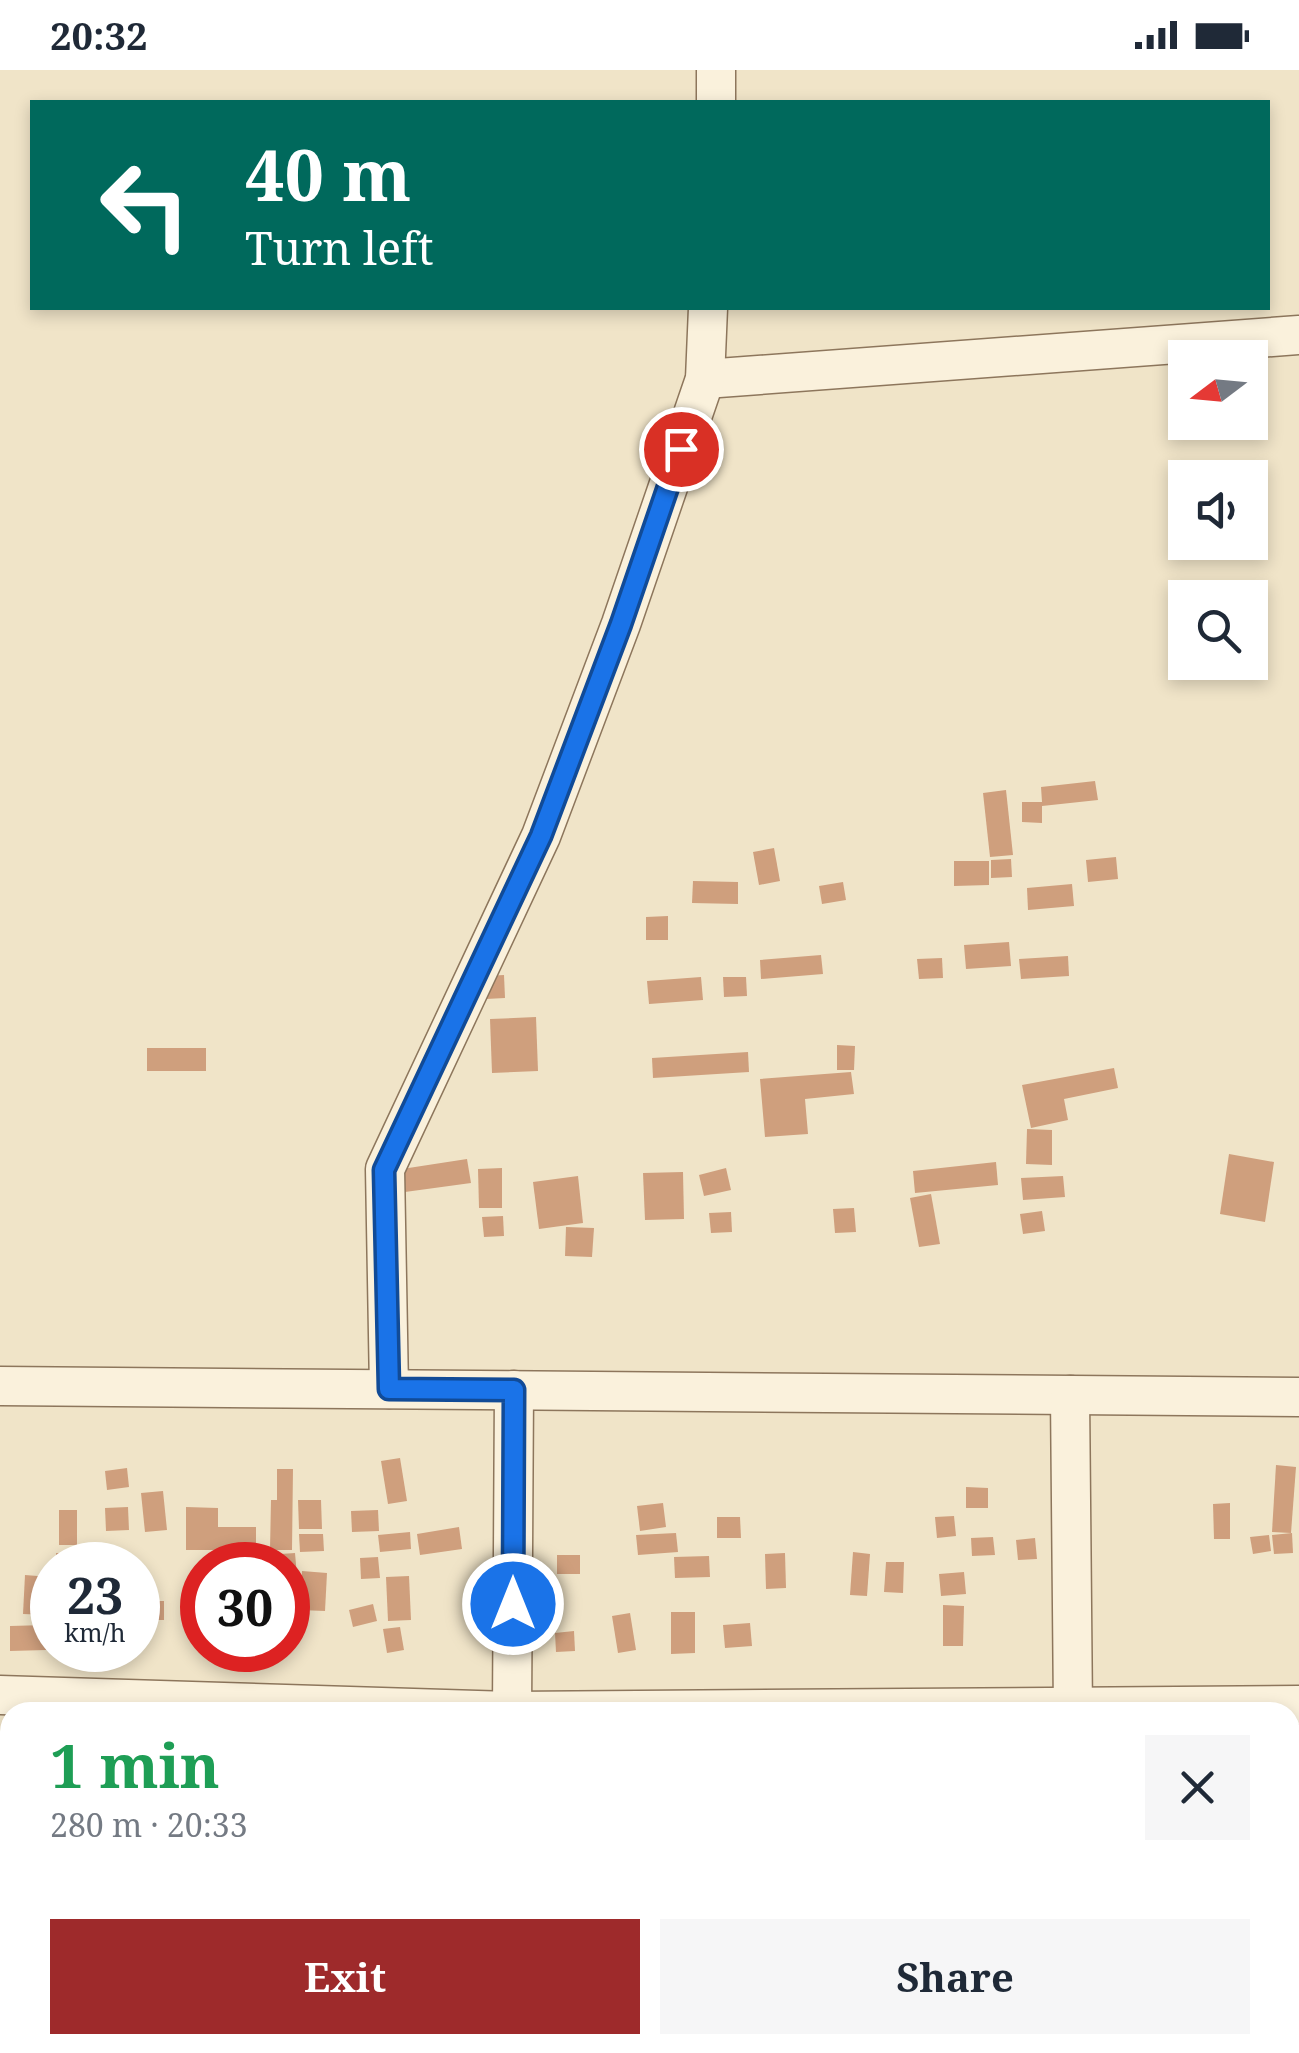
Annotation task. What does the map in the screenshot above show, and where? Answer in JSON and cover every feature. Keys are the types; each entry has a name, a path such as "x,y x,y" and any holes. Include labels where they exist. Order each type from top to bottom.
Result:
{"street":[{"path":"716,70 716,100"},
{"path":"389,1389 384,1170 541,836 621,624 705,379 708,310"},
{"path":"705,379 1299,336"},
{"path":"0,1386 1299,1397"},
{"path":"512,1702 514,1390"},
{"path":"1070,1395 1073,1702"},
{"path":"0,1695 211,1702"}],"building":[{"path":"1095,781 1098,800 1042,806 1042,823 1022,822 1022,802 1042,802 1041,787"},
{"path":"1006,790 1013,855 990,857 983,793"},
{"path":"774,848 780,881 759,885 753,852"},
{"path":"1116,857 1118,879 1088,882 1086,860"},
{"path":"1011,859 1012,877 991,878 991,860"},
{"path":"954,861 989,861 989,885 954,886"},
{"path":"693,881 738,882 738,904 692,903"},
{"path":"843,882 846,900 822,904 819,886"},
{"path":"1072,884 1074,906 1028,910 1027,888"},
{"path":"668,916 668,940 646,940 646,917"},
{"path":"1009,942 1011,966 966,969 964,945"},
{"path":"821,955 823,974 761,979 760,960"},
{"path":"1068,956 1069,976 1021,979 1019,959"},
{"path":"942,958 943,978 919,979 917,959"},
{"path":"504,975 505,998 486,999 485,976"},
{"path":"701,977 703,1000 649,1004 647,981"},
{"path":"723,977 746,977 747,996 724,997"},
{"path":"536,1017 538,1071 492,1073 490,1019"},
{"path":"837,1045 855,1046 854,1070 837,1070"},
{"path":"147,1048 206,1048 206,1071 147,1071"},
{"path":"748,1052 749,1072 653,1078 652,1058"},
{"path":"1114,1068 1118,1088 1064,1099 1068,1120 1031,1128 1022,1085"},
{"path":"851,1072 854,1094 805,1099 808,1134 765,1137 760,1079"},
{"path":"1027,1129 1052,1130 1052,1165 1026,1164"},
{"path":"1229,1154 1274,1162 1265,1222 1220,1214"},
{"path":"467,1159 471,1183 405,1192 402,1169"},
{"path":"996,1162 998,1185 915,1193 913,1171"},
{"path":"502,1168 502,1208 479,1208 478,1169"},
{"path":"726,1168 731,1190 704,1196 699,1175"},
{"path":"683,1172 684,1219 645,1220 643,1173"},
{"path":"578,1176 583,1223 539,1229 533,1182"},
{"path":"1063,1176 1065,1197 1023,1200 1021,1178"},
{"path":"931,1194 940,1244 919,1247 910,1198"},
{"path":"854,1208 856,1232 835,1233 833,1209"},
{"path":"1042,1211 1045,1231 1023,1234 1020,1214"},
{"path":"731,1212 732,1232 711,1233 709,1213"},
{"path":"503,1216 504,1236 484,1237 482,1217"},
{"path":"566,1227 594,1228 592,1257 565,1256"},
{"path":"400,1458 407,1501 388,1504 381,1461"},
{"path":"1276,1465 1296,1467 1291,1533 1272,1532"},
{"path":"127,1468 129,1487 107,1490 105,1471"},
{"path":"277,1469 293,1469 292,1542 270,1542 271,1500 277,1500"},
{"path":"966,1487 988,1488 988,1508 966,1508"},
{"path":"163,1491 167,1530 145,1532 141,1493"},
{"path":"298,1500 321,1500 322,1529 299,1529"},
{"path":"663,1503 666,1527 640,1531 637,1506"},
{"path":"1230,1503 1230,1539 1214,1539 1213,1504"},
{"path":"128,1507 129,1530 106,1531 105,1508"},
{"path":"186,1507 218,1508 218,1527 256,1527 256,1542 186,1542"},
{"path":"59,1510 77,1510 77,1542 59,1542"},
{"path":"378,1510 379,1531 352,1532 351,1511"},
{"path":"954,1516 956,1536 937,1538 935,1517"},
{"path":"717,1517 740,1517 741,1538 717,1538"},
{"path":"459,1527 462,1549 420,1555 417,1534"},
{"path":"410,1532 411,1549 380,1552 378,1535"},
{"path":"676,1533 678,1552 638,1555 636,1535"},
{"path":"1292,1533 1293,1553 1274,1554 1272,1535"},
{"path":"299,1534 323,1534 324,1551 310,1552 310,1542 299,1542"},
{"path":"1269,1535 1271,1551 1253,1554 1250,1537"},
{"path":"993,1537 995,1555 972,1556 971,1538"},
{"path":"1035,1538 1037,1559 1018,1560 1016,1540"},
{"path":"853,1552 870,1554 867,1596 850,1595"},
{"path":"785,1553 786,1588 766,1589 765,1554"},
{"path":"557,1555 580,1555 580,1574 557,1574"},
{"path":"709,1556 710,1577 675,1578 674,1557"},
{"path":"378,1557 380,1578 361,1579 360,1558"},
{"path":"886,1562 904,1562 903,1593 884,1592"},
{"path":"310,1572 327,1573 325,1611 310,1610"},
{"path":"964,1572 966,1594 941,1596 939,1574"},
{"path":"25,1575 30,1575 30,1614 23,1614"},
{"path":"409,1576 411,1620 388,1621 386,1577"},
{"path":"160,1601 164,1601 164,1620 160,1620"},
{"path":"373,1604 377,1621 353,1627 349,1610"},
{"path":"943,1605 964,1606 963,1646 943,1646"},
{"path":"671,1612 695,1612 695,1653 671,1654"},
{"path":"630,1613 636,1650 618,1653 612,1616"},
{"path":"750,1623 752,1646 725,1648 723,1625"},
{"path":"30,1625 30,1650 10,1651 10,1626"},
{"path":"400,1627 404,1650 387,1653 383,1629"},
{"path":"574,1631 575,1651 556,1652 555,1633"}],"route":[{"path":"513,1604 514,1390 389,1389 384,1170 541,836 621,624 681,449"}]}
